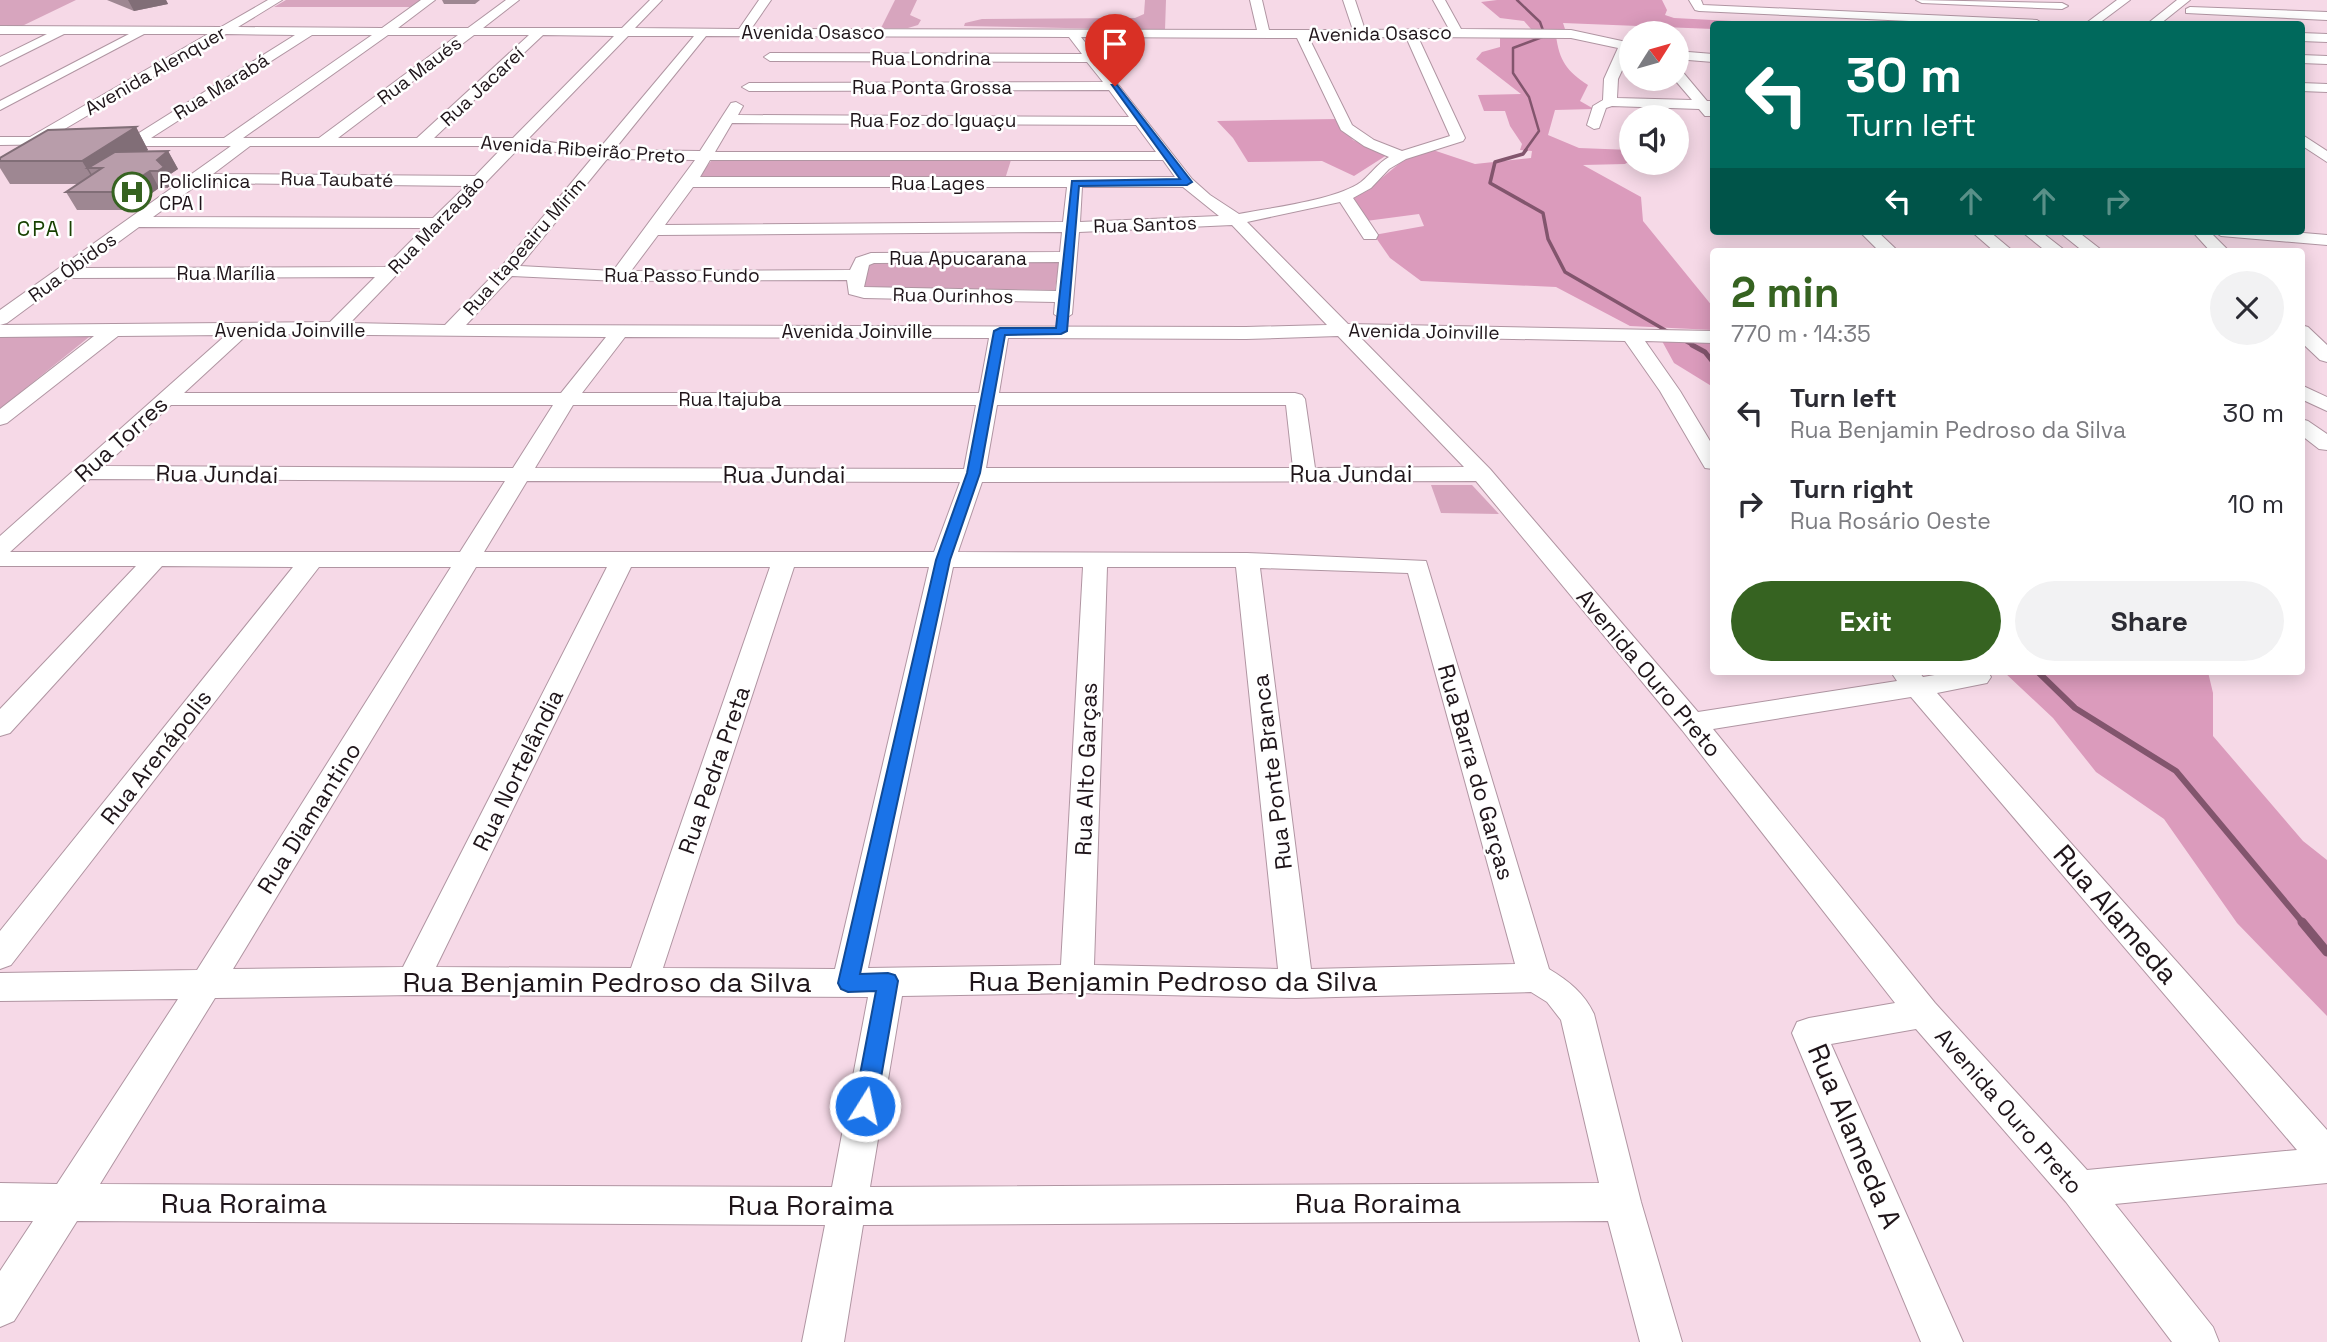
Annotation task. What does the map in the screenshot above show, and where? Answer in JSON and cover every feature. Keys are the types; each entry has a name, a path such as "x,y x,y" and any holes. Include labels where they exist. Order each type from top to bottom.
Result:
{"street":[{"name":"Avenida Alenquer","path":"35,148 276,0"},
{"path":"226,143 429,0"},
{"name":"Rua Maués","path":"324,141 513,0"},
{"name":"Rua Marzagão","path":"335,328 656,0"},
{"path":"743,31 765,0"},
{"path":"1256,0 1264,34"},
{"path":"1349,0 1360,33"},
{"path":"1439,0 1456,31"},
{"path":"1922,0 2067,3"},
{"path":"2095,21 2124,0"},
{"path":"2160,21 2203,0"},
{"path":"2041,21 2067,3"},
{"path":"1697,4 1807,13 1974,21"},
{"path":"2186,9 2327,16"},
{"path":"1807,13 1813,21"},
{"name":"Avenida Osasco","path":"0,30 1264,34 1456,31 1544,33 1605,40 1619,44"},
{"path":"0,62 63,31"},
{"name":"Rua Marabá","path":"134,142 309,31"},
{"name":"Rua Jacareí","path":"422,141 541,31"},
{"name":"Rua Itapeairu Mirim","path":"450,331 508,271 704,31"},
{"path":"0,106 143,32"},
{"path":"618,276 689,182 785,32"},
{"path":"1012,121 1031,32"},
{"name":"Avenida Ouro Preto","path":"1071,32 1187,182 1204,198 1236,220 1482,474 1692,723 1923,1013 2079,1189 2197,1342"},
{"name":"Rua Santos","path":"655,230 1072,227 1236,220 1343,196 1366,185 1384,166 1401,156 1458,138 1410,33"},
{"path":"1301,34 1346,127 1369,142 1401,156"},
{"path":"2305,37 2327,38"},
{"path":"1689,56 1710,58"},
{"name":"Rua Londrina","path":"770,57 1091,58"},
{"path":"2305,59 2327,60"},
{"path":"1610,102 1611,79 1619,64"},
{"name":"Rua Ponta Grossa","path":"749,88 1012,121 1115,86"},
{"path":"1689,86 1707,105"},
{"path":"2305,88 2324,90"},
{"path":"1594,125 1600,106 1610,102 1707,105"},
{"name":"Rua Foz do Iguaçu","path":"728,119 1139,121"},
{"name":"Avenida Ribeirão Preto","path":"60,141 516,142 603,154 704,156 1012,121 1166,156"},
{"path":"0,141 35,148 60,141"},
{"path":"2305,141 2327,143"},
{"name":"Rua Óbidos","path":"0,319 247,142"},
{"path":"2305,142 2327,158"},
{"name":"Rua Taubaté","path":"195,178 478,181"},
{"name":"Rua Lages","path":"689,182 1187,182"},
{"path":"1061,331 1075,183"},
{"path":"1343,196 1370,235"},
{"path":"134,222 436,223"},
{"path":"2310,224 2327,239"},
{"path":"1871,235 1886,248"},
{"path":"1984,235 2000,248"},
{"path":"2035,235 2053,248"},
{"path":"2072,235 2089,248"},
{"path":"2204,235 2217,248"},
{"path":"2274,235 2327,239"},
{"name":"Rua Apucarana","path":"856,275 862,262 871,258 1070,257"},
{"name":"Rua Passo Fundo","path":"508,271 618,276 856,275"},
{"name":"Rua Marília","path":"64,273 389,272"},
{"name":"Rua Ourinhos","path":"856,275 855,290 864,293 1066,297"},
{"name":"Avenida Joinville","path":"0,331 335,328 450,331 1246,333 1344,330 1710,337"},
{"name":"Rua Torres","path":"0,548 242,330"},
{"name":"Rua Diamantino","path":"0,1307 205,986 566,400 621,330"},
{"path":"848,983 943,560 974,473 1000,331"},
{"path":"0,419 111,332"},
{"path":"1630,334 1670,391 1710,458"},
{"path":"2305,335 2327,356"},
{"path":"2305,393 2327,405"},
{"name":"Rua Itajuba","path":"166,399 1295,399"},
{"path":"1295,399 1305,474"},
{"path":"2305,428 2327,444"},
{"name":"Rua Jundai","path":"85,472 519,477 974,473 1482,474"},
{"path":"0,559 1247,560"},
{"path":"0,726 156,559"},
{"name":"Rua Arenápolis","path":"0,955 312,559"},
{"name":"Rua Nortelândia","path":"413,981 622,560"},
{"name":"Rua Pedra Preta","path":"643,980 785,560"},
{"name":"Rua Alto Garças","path":"1077,979 1095,560"},
{"name":"Rua Barra do Garças","path":"1247,560 1418,566 1535,978"},
{"name":"Rua Ponte Branca","path":"1247,560 1296,984"},
{"path":"1692,723 1911,679 1978,677"},
{"name":"Rua Alameda","path":"1911,679 2327,1157"},
{"path":"1535,978 1559,992 1577,1014 1622,1202 1661,1342"},
{"name":"Rua Benjamin Pedroso da Silva","path":"0,987 643,980 848,983 1077,979 1296,984 1535,978"},
{"path":"822,1342 888,981"},
{"name":"Rua Alameda A","path":"1923,1013 1809,1033 1942,1342"},
{"path":"2079,1189 2327,1165"},
{"name":"Rua Roraima","path":"0,1202 847,1206 1622,1202"}],"shaded area":[{"path":"0,0 76,0 20,27 0,27"},
{"path":"286,0 423,0 413,7 274,7"},
{"path":"895,0 917,0 910,15 921,20 918,25 908,28 881,28"},
{"path":"1145,0 1166,0 1165,30 964,26 965,23 982,19 1135,18 1144,14"},
{"path":"1662,0 1667,10 1665,15 1674,18 1732,21 1710,21 1710,29 1689,28 1689,21 1619,21 1619,25 1563,23 1566,32 1531,29 1524,21 1500,18 1481,2"},
{"path":"1500,34 1556,35 1559,52 1565,64 1588,85 1580,101 1594,109 1555,110 1548,135 1579,148 1619,150 1619,164 1583,165 1641,197 1643,221 1710,303 1710,330 1630,326 1556,287 1421,281 1390,258 1374,235 1424,226 1419,214 1366,221 1349,197 1372,186 1406,158 1433,150 1475,164 1531,158 1532,151 1520,150 1522,144 1510,126 1505,111 1484,111 1478,95 1521,94 1476,59 1482,52 1500,47"},
{"path":"1337,119 1353,140 1387,155 1354,176 1322,161 1248,162 1233,138 1217,121"},
{"path":"712,160 1011,160 1005,179 699,176"},
{"path":"1059,262 1055,290 861,288 870,264"},
{"path":"0,337 89,337 0,409"},
{"path":"1662,341 1710,342 1710,385 1674,363"},
{"path":"1431,485 1472,485 1499,514 1441,513"},
{"path":"2007,675 2209,675 2213,693 2213,736 2303,841 2327,860 2327,1016 2237,923 2164,819 2096,772 2053,718"}],"building":[{"path":"136,127 82,161 0,161 0,158 48,130"},
{"path":"168,151 157,160 164,167 158,171 150,171 118,192 66,192 102,168 88,168 115,152"}],"waterway":[{"path":"1517,0 1540,22 1545,36 1513,48 1513,73 1529,97 1539,131 1524,152"},
{"path":"1526,150 1523,154 1495,162 1490,183 1543,213 1548,239 1565,272 1672,334"},
{"path":"1681,339 1696,347"},
{"path":"1692,345 1710,358"},
{"path":"2041,675 2075,708 2176,771 2303,923"},
{"path":"2302,922 2327,952"}],"place":[{"name":"Policlinica CPA I","path":"132,192"}],"district":[{"name":"CPA I","path":"46,229"}],"route":[{"path":"865,1106 888,981 848,983 943,560 974,473 1000,331 1061,331 1075,183 1187,182 1115,86"}]}
